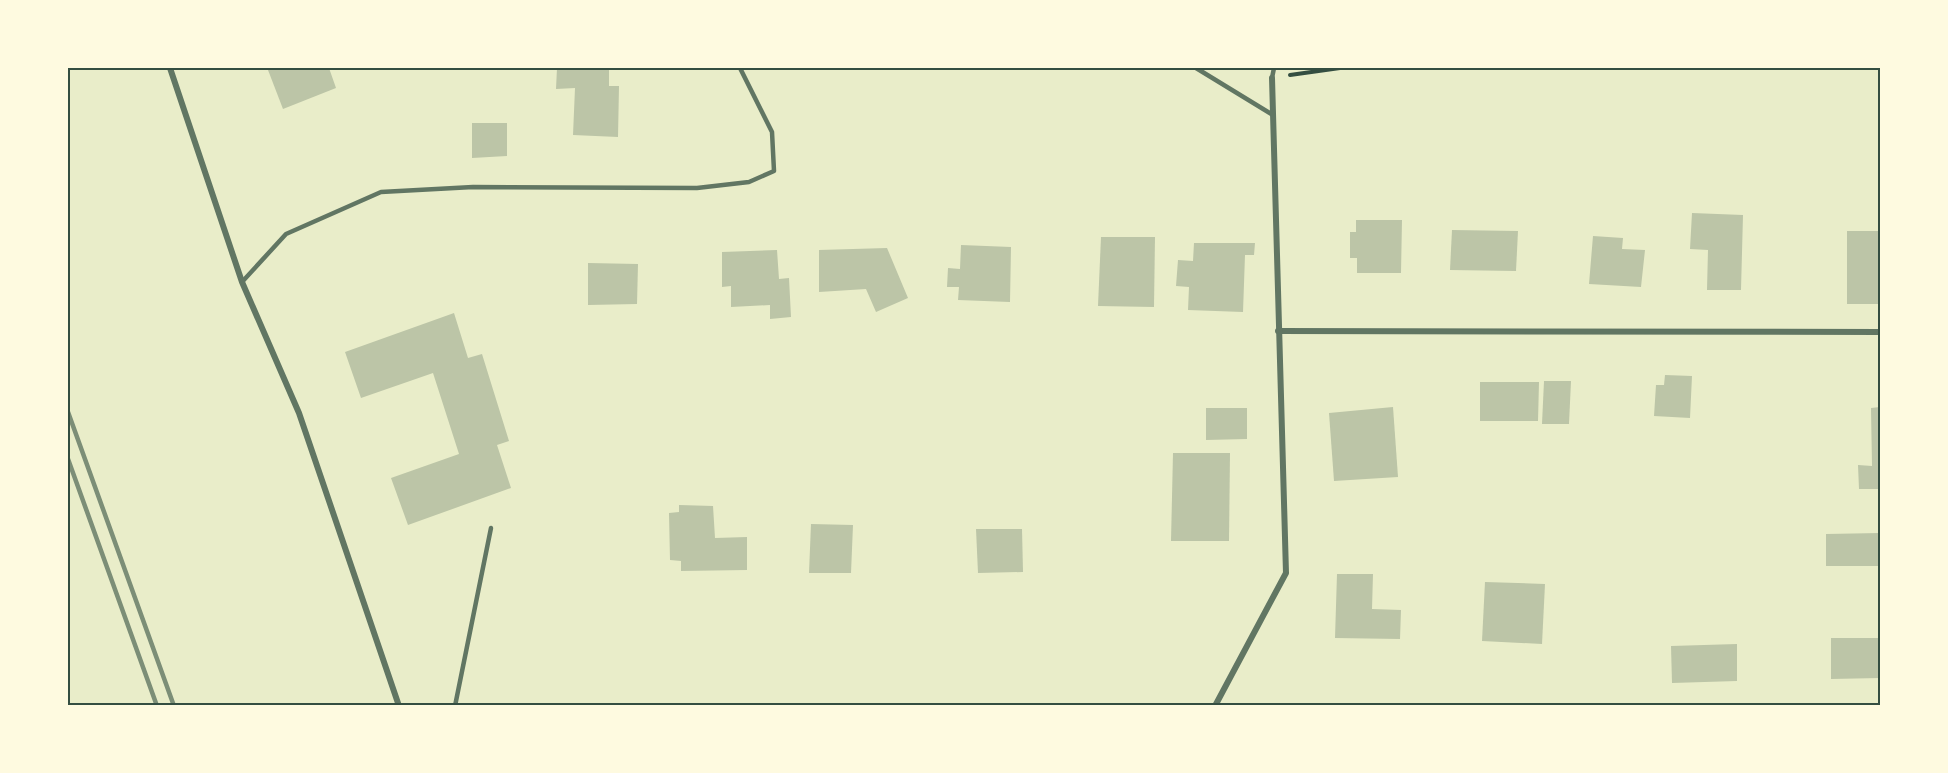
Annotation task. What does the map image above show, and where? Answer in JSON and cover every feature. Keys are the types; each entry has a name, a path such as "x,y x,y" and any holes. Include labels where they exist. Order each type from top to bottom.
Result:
{"street":[{"path":"170,68 242,282 299,413 399,705"},
{"path":"1215,705 1286,573 1272,78"},
{"path":"1278,331 1881,332"}],"lane":[{"path":"242,282 286,234 381,192 473,187 697,188 749,182 774,171 772,132 740,68"},
{"path":"1196,68 1273,115"},
{"path":"1272,78 1274,68"},
{"path":"455,705 491,528"}],"path":[{"path":"1272,78 1340,68"}],"building":[{"path":"274,68 329,68 336,88 283,109 268,70"},
{"path":"557,68 609,68 609,86 619,86 618,137 573,135 575,88 556,89"},
{"path":"472,123 507,123 507,156 472,158"},
{"path":"1692,213 1743,215 1741,290 1707,290 1708,250 1690,249"},
{"path":"1356,220 1402,220 1401,273 1357,273 1357,258 1350,258 1350,232 1356,232"},
{"path":"1452,230 1518,231 1516,271 1450,270"},
{"path":"1847,231 1880,231 1880,304 1847,304"},
{"path":"1593,236 1623,238 1622,249 1645,250 1641,287 1589,284"},
{"path":"1101,237 1155,237 1154,307 1098,306"},
{"path":"1194,243 1255,243 1254,255 1245,255 1243,312 1188,310 1189,287 1176,286 1178,260 1193,261"},
{"path":"961,245 1011,247 1010,302 958,300 959,287 947,287 948,268 960,269"},
{"path":"887,248 908,298 876,312 866,289 819,292 819,250"},
{"path":"777,250 779,279 789,278 791,317 770,319 770,305 731,307 731,286 722,287 722,252"},
{"path":"588,263 638,264 637,304 588,305"},
{"path":"454,313 468,358 482,354 509,441 497,445 511,488 408,525 391,478 459,454 433,373 361,398 345,352"},
{"path":"1665,375 1692,376 1690,418 1654,416 1656,385 1664,385"},
{"path":"1544,381 1571,381 1569,424 1542,424"},
{"path":"1480,382 1539,382 1538,421 1480,421"},
{"path":"1393,407 1398,477 1334,481 1329,413"},
{"path":"1880,407 1880,489 1859,489 1858,465 1872,466 1871,408"},
{"path":"1206,408 1247,408 1247,439 1206,440"},
{"path":"1173,453 1230,453 1229,541 1171,541"},
{"path":"679,505 713,506 715,538 747,537 747,570 681,571 681,561 670,560 669,513 679,512"},
{"path":"811,524 853,525 851,573 809,573"},
{"path":"976,529 1022,529 1023,572 978,573"},
{"path":"1880,533 1880,566 1826,566 1826,534"},
{"path":"1337,574 1373,574 1372,609 1401,610 1400,639 1335,638"},
{"path":"1485,582 1545,584 1542,644 1482,641"},
{"path":"1831,638 1880,638 1880,678 1831,679"},
{"path":"1737,644 1737,681 1672,683 1671,646"}],"railway":[{"path":"68,412 174,706"},
{"path":"68,459 157,706"}]}
